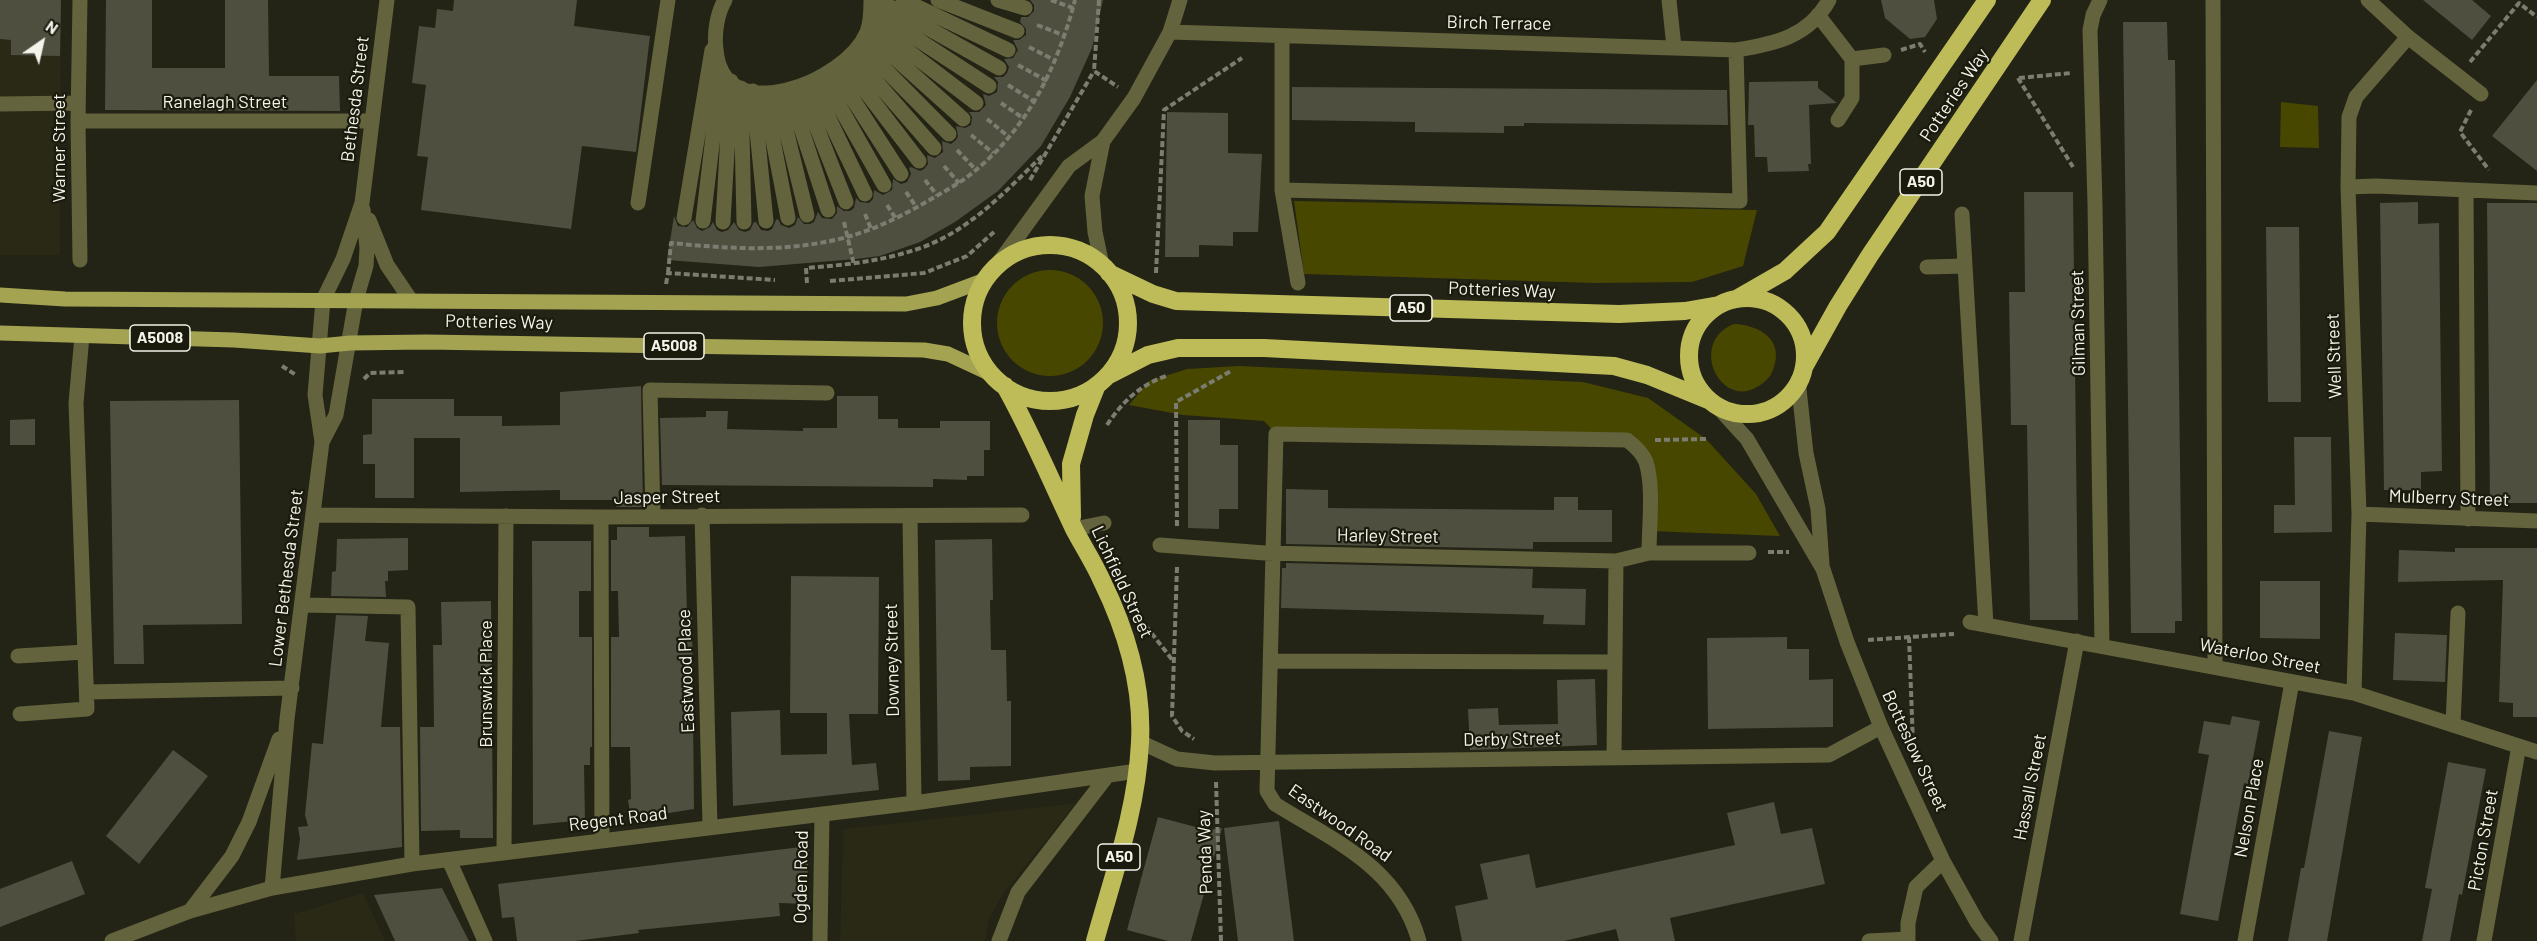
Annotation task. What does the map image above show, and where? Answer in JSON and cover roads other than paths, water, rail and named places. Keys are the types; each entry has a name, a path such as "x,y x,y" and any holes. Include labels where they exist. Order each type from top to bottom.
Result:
{"highway":[{"name":"Potteries Way","path":"1738,298 1785,271 1827,232 1987,0"},
{"name":"Potteries Way","path":"1801,373 1838,306 1870,255 2042,0"},
{"path":"1102,380 1122,352 1128,327 1127,309 1123,296 1105,269 1075,249 1039,246 1009,257 990,274 974,306 972,328 980,357 999,381 1029,398 1054,400 1078,395 1148,355 1178,348 1264,348 1614,366 1647,375 1711,402 1741,414 1761,413 1781,403 1795,388 1801,373 1804,346 1799,331 1788,314 1774,305 1755,298 1738,298 1719,305 1703,317 1692,337 1688,356 1696,384 1711,402"},
{"name":"Potteries Way","path":"1105,269 1153,294 1176,301 1619,314 1684,311 1719,305"},
{"name":"Lichfield Street","path":"1073,526 1071,464 1085,415 1102,380"},
{"name":"Lichfield Street","path":"999,381 1025,422 1073,526 1102,581 1133,658 1138,696 1140,742 1133,806 1098,940"}],"main road":[{"name":"Potteries Way","path":"0,295 65,299 906,304 937,298 990,274"},
{"name":"Potteries Way","path":"0,333 234,340 320,346 350,343 426,342 924,350 948,354 999,381"}],"street":[{"name":"Warner Street","path":"80,0 78,103 80,260"},
{"name":"Bethesda Street","path":"323,300 343,259 362,203 387,0"},
{"path":"638,202 668,0"},
{"path":"684,218 715,36 725,0"},
{"path":"903,0 1008,50"},
{"path":"938,0 1017,31"},
{"path":"998,0 1024,8"},
{"path":"990,274 1069,166 1103,141 1134,98 1170,32 1180,0"},
{"name":"Birch Terrace","path":"1170,32 1736,50 1779,42 1803,30 1829,0"},
{"name":"Gilman Street","path":"2100,0 2093,15 2090,30 2096,204 2102,646"},
{"path":"2213,0 2215,666"},
{"path":"2368,0 2408,38 2481,94"},
{"path":"1670,3 1674,48"},
{"path":"1818,15 1852,59 1852,98 1838,120"},
{"path":"703,221 721,69 716,57 715,36"},
{"path":"1282,37 1282,190 1298,283"},
{"name":"Well Street","path":"2354,693 2359,514 2348,187 2349,117 2356,98 2408,38"},
{"path":"1282,190 1740,201 1736,50"},
{"path":"1852,59 1884,56"},
{"path":"721,69 819,60 999,68"},
{"path":"819,60 988,86"},
{"path":"819,60 976,103"},
{"path":"819,60 963,120"},
{"path":"819,60 949,134"},
{"path":"819,60 934,148"},
{"path":"819,60 919,161"},
{"path":"819,60 901,174"},
{"path":"819,60 884,185"},
{"path":"819,60 865,194"},
{"path":"819,60 846,202"},
{"path":"819,60 828,210"},
{"path":"807,215 819,60"},
{"path":"788,218 819,60"},
{"path":"765,221 819,60"},
{"path":"744,222 819,60"},
{"path":"723,222 819,60"},
{"path":"0,104 78,103"},
{"name":"Ranelagh Street","path":"78,121 372,121"},
{"path":"1103,141 1092,196 1095,232 1105,269"},
{"path":"2348,187 2537,192"},
{"path":"2466,191 2469,519"},
{"name":"Bethesda Street","path":"362,203 387,266 410,300"},
{"name":"Bethesda Street","path":"350,343 356,300 366,266 367,248 362,203"},
{"path":"1927,267 1965,266 1962,214"},
{"name":"Waterloo Street","path":"1965,266 1978,623 2354,693 2537,752"},
{"name":"Lower Bethesda Street","path":"272,888 287,719 322,442 315,395 323,300"},
{"path":"20,714 87,709 76,403 82,336"},
{"name":"Lower Bethesda Street","path":"322,442 336,414 344,363 350,343"},
{"name":"Botteslow Street","path":"1801,373 1806,453 1818,509 1823,569"},
{"path":"654,516 650,390 827,393"},
{"name":"Botteslow Street","path":"1711,402 1747,440 1823,569 1847,642 1881,727 1943,861 1977,922 1991,941"},
{"name":"Eastwood Road","path":"1419,941 1403,901 1391,884 1358,855 1275,804 1267,790 1270,661 1269,554 1276,434 1628,440 1646,461 1649,482 1649,553"},
{"name":"Jasper Street","path":"313,514 601,517 1022,515"},
{"name":"Mulberry Street","path":"2359,514 2537,520"},
{"name":"Eastwood Place","path":"702,515 710,826"},
{"name":"Brunswick Place","path":"504,852 506,516"},
{"name":"Downey Street","path":"910,516 914,803"},
{"path":"601,517 602,841"},
{"path":"1073,526 1104,523"},
{"name":"Harley Street","path":"1160,545 1269,554 1616,561 1649,553 1749,553"},
{"path":"1614,756 1616,561"},
{"path":"302,604 408,607 412,864"},
{"path":"2453,724 2458,613"},
{"name":"Hassall Street","path":"2021,941 2077,641"},
{"path":"18,656 85,652"},
{"path":"1270,661 1615,662"},
{"name":"Nelson Place","path":"2245,941 2292,682"},
{"path":"87,692 292,688"},
{"name":"Lower Bethesda Street","path":"189,911 232,856 249,822 287,719"},
{"name":"Derby Street","path":"1140,742 1177,759 1215,763 1828,755 1881,727"},
{"name":"Picton Street","path":"2484,941 2519,746"},
{"name":"Regent Road","path":"112,941 189,911 272,888 412,864 914,803 1137,771"},
{"path":"999,941 1018,892 1108,775"},
{"name":"Ogden Road","path":"815,940 822,814"},
{"path":"449,860 485,941"},
{"path":"1869,941 1908,940 1908,924 1916,887 1943,861"}]}
